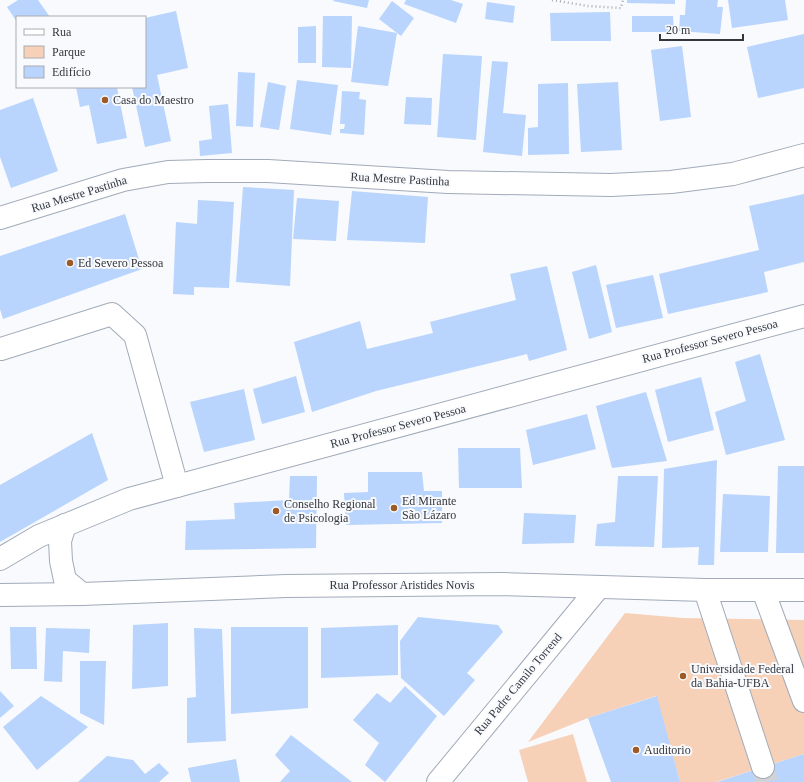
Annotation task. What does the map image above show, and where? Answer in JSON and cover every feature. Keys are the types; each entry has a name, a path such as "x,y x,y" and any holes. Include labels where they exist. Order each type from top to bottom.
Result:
{"street":[{"name":"Rua Mestre Pastinha","path":"0,218 123,180 168,172 268,171 448,182 611,185 671,182 733,174 804,155"},
{"path":"1,349 112,314 134,334 177,486"},
{"name":"Rua Professor Severo Pessoa","path":"0,559 39,536 129,499 804,316"},
{"path":"65,525 60,541 61,561 65,580 82,594"},
{"name":"Rua Professor Aristides Novis","path":"0,595 82,594 286,586 502,584 705,590 804,590"},
{"name":"Rua Padre Camilo Torrend","path":"438,782 599,587"},
{"path":"705,590 763,767"},
{"path":"763,590 804,701"}],"path":[{"path":"553,0 588,6 621,8 623,0"}],"green space":[{"name":"Universidade Federal da Bahia-UFBA","path":"625,613 683,618 804,620 804,754 716,782 680,782 656,696 588,718 528,742"},
{"path":"573,734 587,782 528,782 519,750"}],"building":[{"path":"18,0 38,0 49,16 16,16 16,20 7,7"},
{"path":"369,0 367,8 333,1"},
{"path":"406,0 451,0 463,4 456,23 404,4"},
{"path":"627,0 675,0 675,4 627,3"},
{"path":"686,0 718,0 717,7 723,7 720,34 679,31 680,15 685,15"},
{"path":"728,0 785,0 788,20 732,28"},
{"path":"392,1 414,18 401,36 379,19"},
{"path":"487,2 515,6 513,23 485,19"},
{"path":"176,11 188,68 157,75 171,141 145,147 132,88 146,88 146,18"},
{"path":"610,12 611,41 551,41 550,13"},
{"path":"323,16 352,16 351,68 322,67"},
{"path":"632,16 673,16 674,32 632,32"},
{"path":"316,26 316,63 298,63 298,27"},
{"path":"358,26 397,33 388,86 351,82"},
{"path":"804,34 804,88 758,98 747,47"},
{"path":"682,46 691,117 660,121 651,50"},
{"path":"443,54 482,56 476,140 437,137"},
{"path":"492,61 508,62 503,113 526,115 522,156 483,152"},
{"path":"238,72 255,73 253,127 236,126"},
{"path":"297,80 338,85 331,135 290,129"},
{"path":"268,82 286,86 279,130 260,127"},
{"path":"618,82 622,150 581,152 577,84"},
{"path":"568,83 569,154 528,155 528,128 538,127 538,84"},
{"path":"76,88 117,88 127,138 97,144 89,105 80,107"},
{"path":"342,91 360,92 359,99 366,100 364,135 340,133 340,129 344,129 345,124 340,124"},
{"path":"406,97 432,98 431,125 404,124"},
{"path":"33,98 58,171 11,188 0,157 0,110"},
{"path":"228,104 232,153 200,156 199,141 212,139 209,106"},
{"path":"243,187 294,190 290,286 236,282"},
{"path":"352,191 428,197 425,243 347,240"},
{"path":"804,194 804,262 764,272 768,292 668,314 659,274 759,250 749,206"},
{"path":"297,198 339,201 336,241 293,239"},
{"path":"198,200 234,202 229,288 194,287 194,295 173,294 176,222 197,224"},
{"name":"Ed Severo Pessoa","path":"125,214 142,269 3,319 0,309 0,256"},
{"path":"596,265 612,332 589,339 572,272"},
{"path":"547,266 567,350 529,361 527,354 376,391 312,412 294,342 360,321 367,349 433,333 430,322 516,300 510,274"},
{"path":"653,275 663,318 616,328 606,285"},
{"path":"760,354 785,440 726,455 715,412 746,401 735,362"},
{"path":"296,376 305,412 262,424 253,389"},
{"path":"701,377 714,430 668,442 655,390"},
{"path":"244,389 255,440 204,452 190,402"},
{"path":"646,392 667,461 612,468 596,406"},
{"path":"587,414 596,449 533,465 526,430"},
{"path":"92,433 108,480 0,542 0,485"},
{"path":"458,448 520,448 522,488 459,488"},
{"path":"717,460 714,565 698,565 699,547 662,548 664,469"},
{"path":"778,466 804,466 804,553 776,553"},
{"name":"Ed Mirante São Lázaro","path":"368,472 422,472 424,491 442,491 442,523 346,525 344,493 368,492"},
{"name":"Conselho Regional de Psicologia","path":"290,476 317,476 316,548 185,550 186,521 235,519 234,503 289,500"},
{"path":"618,476 658,476 654,547 595,546 597,524 615,522"},
{"path":"723,494 770,496 768,552 720,552"},
{"path":"524,513 576,515 574,543 522,544"},
{"path":"418,617 498,625 503,632 467,673 475,680 444,716 401,678 400,641"},
{"path":"168,623 168,686 132,689 133,625"},
{"path":"398,625 398,675 321,678 321,628"},
{"path":"10,627 36,627 37,669 11,669"},
{"path":"231,627 308,627 308,708 231,714"},
{"path":"46,628 90,629 89,653 63,651 62,682 44,681"},
{"path":"194,628 222,629 226,741 187,743 187,698 196,697"},
{"path":"80,661 106,661 104,725 80,713"},
{"path":"405,686 437,716 385,782 365,765 379,743 353,720 377,693 390,703"},
{"path":"0,691 14,706 0,718"},
{"path":"41,696 88,727 37,770 3,727"},
{"name":"Auditorio","path":"657,696 680,782 611,782 588,718"},
{"path":"291,735 352,782 280,782 290,771 275,755"},
{"path":"804,754 804,782 717,782"},
{"path":"107,756 133,760 145,774 159,763 169,773 159,782 78,782"},
{"path":"236,759 240,782 191,782 188,768"}],"tunnel":[{"path":"763,767 767,782"}],"place":[{"name":"Casa do Maestro","path":"105,100"},
{"name":"Ed Severo Pessoa","path":"70,263"},
{"name":"Ed Mirante São Lázaro","path":"394,508"},
{"name":"Conselho Regional de Psicologia","path":"276,511"},
{"name":"Universidade Federal da Bahia-UFBA","path":"683,676"},
{"name":"Auditorio","path":"636,750"}]}
